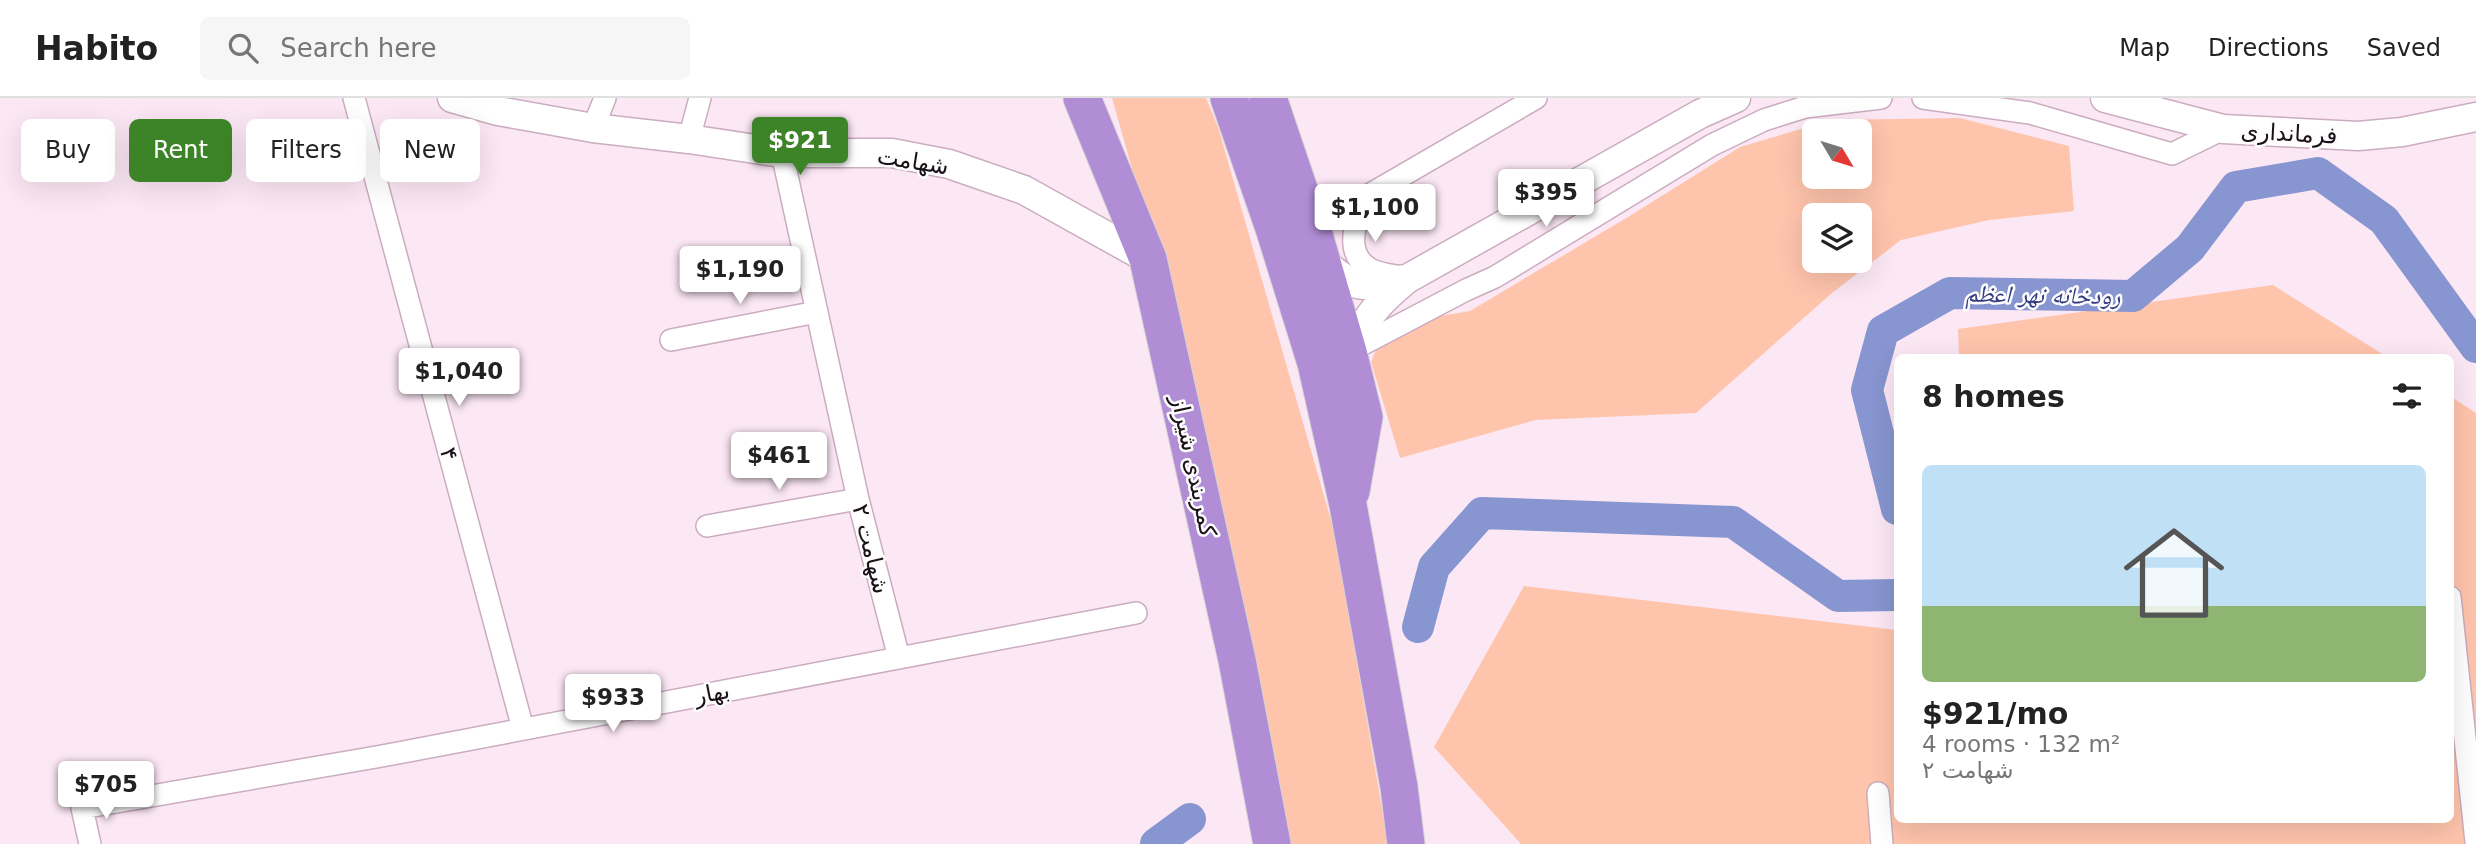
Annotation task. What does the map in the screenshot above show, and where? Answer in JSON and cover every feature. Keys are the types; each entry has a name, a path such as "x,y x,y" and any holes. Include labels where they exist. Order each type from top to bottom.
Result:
{"highway":[{"name":"کمربندی شیراز","path":"1082,98 1148,259 1237,660 1272,844"},
{"path":"1229,98 1274,228 1316,363 1348,505 1399,787 1406,844"},
{"path":"1268,98 1317,244 1364,417 1348,505"}],"street":[{"name":"۴","path":"354,98 523,729"},
{"name":"شهامت","path":"452,98 498,111 593,128 782,153 892,153 949,164 1024,190 1148,259"},
{"path":"593,128 605,98"},
{"path":"689,139 700,98"},
{"path":"1407,279 1371,287 1356,284 1341,278 1317,244 1363,199 1535,98"},
{"path":"1348,352 1364,322 1381,300 1407,279 1700,114 1736,98"},
{"path":"1348,352 1495,277 1712,145 1764,120 1805,107 1881,98"},
{"path":"1923,98 2030,113 2172,154 2222,129"},
{"name":"فرمانداری","path":"2105,98 2222,129 2358,136 2402,132 2476,117"},
{"name":"۲ شهامت","path":"782,153 859,499 899,658"},
{"path":"1363,199 1352,238 1356,256 1370,269 1407,279"},
{"path":"671,340 817,312"},
{"path":"707,526 859,499"},
{"name":"بهار","path":"90,844 82,808 523,729 1136,613"},
{"path":"2454,635 2476,842"},
{"path":"1878,793 1882,844"}],"shaded area":[{"path":"1112,98 1206,98 1218,127 1335,534 1388,844 1286,844 1270,730 1177,328"},
{"path":"1960,118 2069,146 2074,211 1989,220 1901,240 1872,262 1872,203 1802,203 1802,273 1858,273 1696,413 1536,420 1400,458 1371,362 1378,345 1434,317 1470,311 1740,147 1802,129 1802,189 1872,189 1872,119"},
{"path":"2273,285 2382,354 1959,354 1958,329"},
{"path":"2454,399 2476,413 2476,844 1521,844 1434,747 1524,586 1894,630 1894,823 2454,823"}],"waterway":[{"name":"رودخانه نهر اعظم","path":"1894,497 1867,390 1883,331 1950,293 2133,296 2190,248 2236,187 2318,173 2384,220 2476,347"},
{"name":"رودخانه نهر اعظم","path":"1418,627 1434,567 1482,513 1733,522 1838,596 1894,595"},
{"name":"رودخانه نهر اعظم","path":"1156,844 1190,819"}]}
